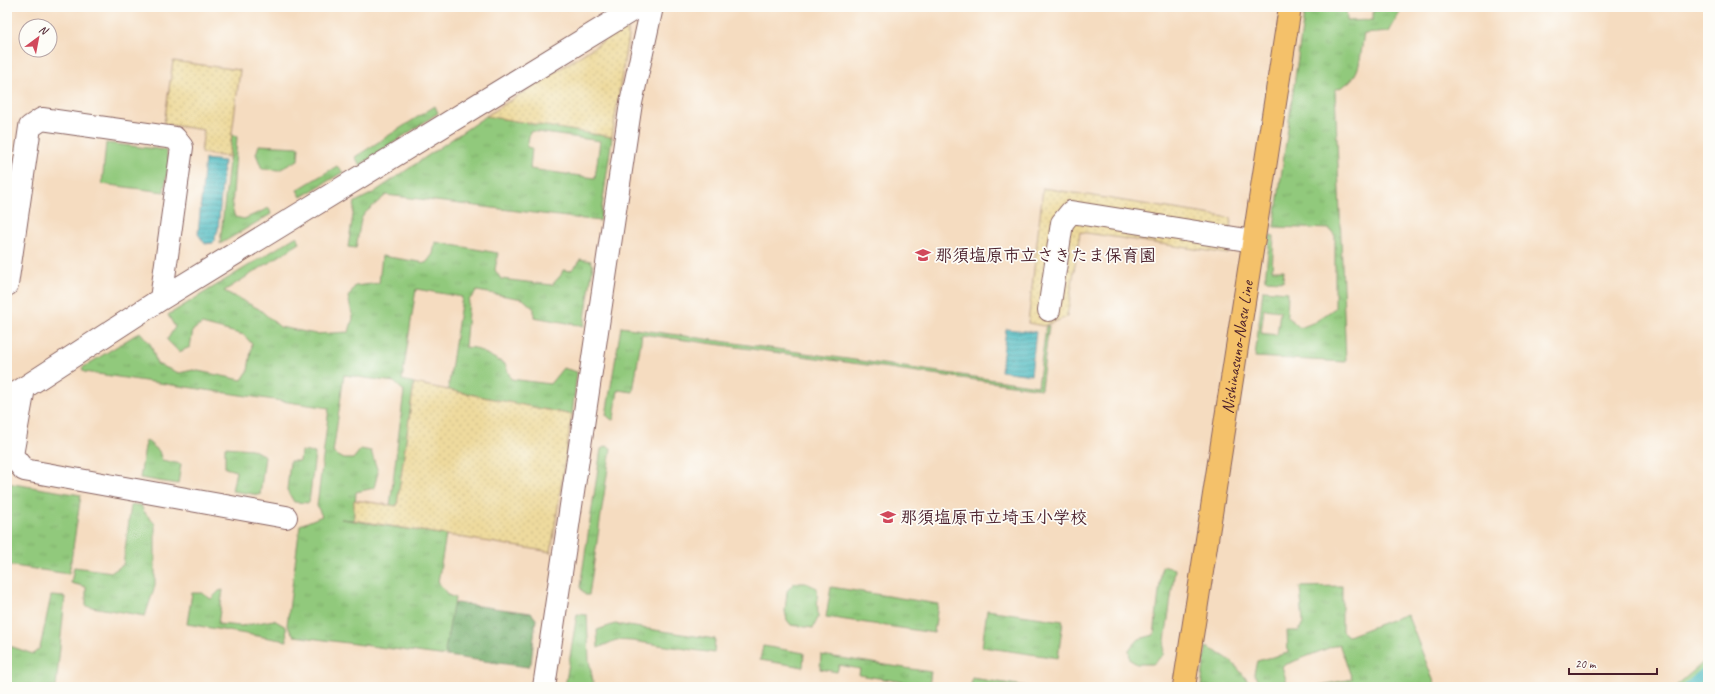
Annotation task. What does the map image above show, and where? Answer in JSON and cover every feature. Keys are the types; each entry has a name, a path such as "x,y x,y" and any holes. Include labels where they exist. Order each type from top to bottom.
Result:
{"main road":[{"name":"Nishinasuno-Nasu Line","path":"1184,687 1290,7"}],"street":[{"path":"286,517 24,470 12,455 16,394 161,298 637,7"},
{"path":"544,687 631,103 652,7"},
{"path":"7,285 30,127 42,119 175,138 182,147 161,298"},
{"path":"1049,310 1062,223 1071,212 1253,240"}],"green space":[{"path":"1305,7 1346,7 1347,21 1373,20 1373,7 1403,7 1389,32 1364,34 1360,60 1355,74 1344,86 1335,90 1346,362 1255,357 1263,290 1288,292 1287,316 1300,328 1315,322 1335,308 1335,236 1330,229 1274,227","holes":["1264,309 1280,311 1277,335 1261,333"]},
{"path":"435,106 438,113 360,165 355,157"},
{"path":"486,116 612,137 600,221 386,195 365,213 361,219 356,248 348,247 355,202 373,193","holes":["530,131 600,141 595,178 530,169 532,148 527,147"]},
{"path":"232,134 237,137 232,208 235,217 244,219 269,208 271,214 220,244"},
{"path":"106,143 165,150 169,160 164,192 102,184"},
{"path":"259,145 299,147 298,160 279,170 262,169 256,154"},
{"path":"337,166 343,172 301,197 297,190"},
{"path":"1270,235 1274,236 1272,270 1284,270 1283,281 1265,280"},
{"path":"297,236 300,243 224,291 259,309 280,327 316,334 349,332 353,318 348,297 355,286 379,283 382,256 426,263 433,254 435,242 498,253 495,270 501,279 552,285 561,275 563,270 570,271 578,264 580,259 591,261 593,265 584,326 534,317 534,309 523,299 477,291 469,300 465,347 475,348 505,364 511,379 550,384 563,368 577,372 572,415 448,390 462,297 416,289 402,380 414,383 397,506 390,506 404,391 394,382 344,375 333,453 344,459 353,459 361,449 371,451 378,472 374,488 356,492 354,520 341,519 446,535 438,582 448,595 455,598 447,656 294,636 287,625 300,525 322,516 317,506 329,408 84,372 82,368 140,332 151,345 157,364 179,373 193,370 242,380 248,371 252,344 244,335 202,324 193,330 190,347 179,352 167,340 175,327 168,315"},
{"path":"1049,325 1041,389 642,334 633,392 618,390 614,419 612,420 606,415 621,327 1038,386 1046,327"},
{"path":"146,440 159,451 162,460 181,464 178,484 140,478"},
{"path":"606,446 611,448 589,595 585,595 580,587 601,449"},
{"path":"225,447 252,449 265,456 260,495 232,491 236,471 225,468"},
{"path":"301,451 315,453 309,503 294,502 287,490 290,461 300,461"},
{"path":"7,483 81,495 69,574 7,565"},
{"path":"131,505 141,505 144,512 155,524 155,586 145,616 86,606 86,587 71,583 74,567 112,572 123,565"},
{"path":"1162,566 1175,569 1163,655 1153,664 1137,664 1130,660 1129,650 1139,639 1154,635"},
{"path":"794,583 806,583 817,588 818,618 813,628 791,625 787,620 785,611 787,591"},
{"path":"1342,586 1342,631 1348,636 1407,614 1436,687 1311,687 1352,679 1339,644 1282,666 1288,687 1201,687 1206,647 1227,658 1250,684 1258,683 1254,673 1257,661 1288,653 1287,631 1299,631 1303,622 1300,587"},
{"path":"831,587 938,604 934,633 826,617"},
{"path":"223,590 218,624 241,626 274,620 286,627 287,641 187,624 192,593 202,593 211,599 219,591"},
{"path":"51,596 65,597 56,687 7,687 7,645 33,654 40,648"},
{"path":"456,603 531,613 536,619 531,663 528,667 447,656 445,651 453,606"},
{"path":"987,610 1063,621 1058,658 982,647"},
{"path":"577,614 587,615 589,660 594,687 565,687"},
{"path":"615,624 715,639 714,653 616,640 598,648 597,630"},
{"path":"763,646 804,653 803,667 760,660"},
{"path":"821,655 931,672 929,686 859,675 860,669 839,665 837,672 820,669"},
{"path":"1708,658 1708,687 1675,687"},
{"path":"972,678 1031,687 971,687"}],"sand":[{"path":"621,30 628,30 628,36 612,137 486,116"},
{"path":"173,61 240,70 229,157 201,153 204,130 164,124"},
{"path":"1043,188 1231,218 1228,254 1080,232 1067,317 1044,326 1028,323"},
{"path":"414,383 572,415 551,552 354,520 354,500 397,506"}],"water":[{"path":"205,159 224,161 218,230 213,243 205,244 198,234"},
{"path":"1006,329 1036,332 1031,375 1001,371"}],"waterway":[{"path":"1688,687 1708,669"}],"place":[{"name":"那須塩原市立さきたま保育園","path":"923,255"},
{"name":"那須塩原市立埼玉小学校","path":"888,517"}]}
